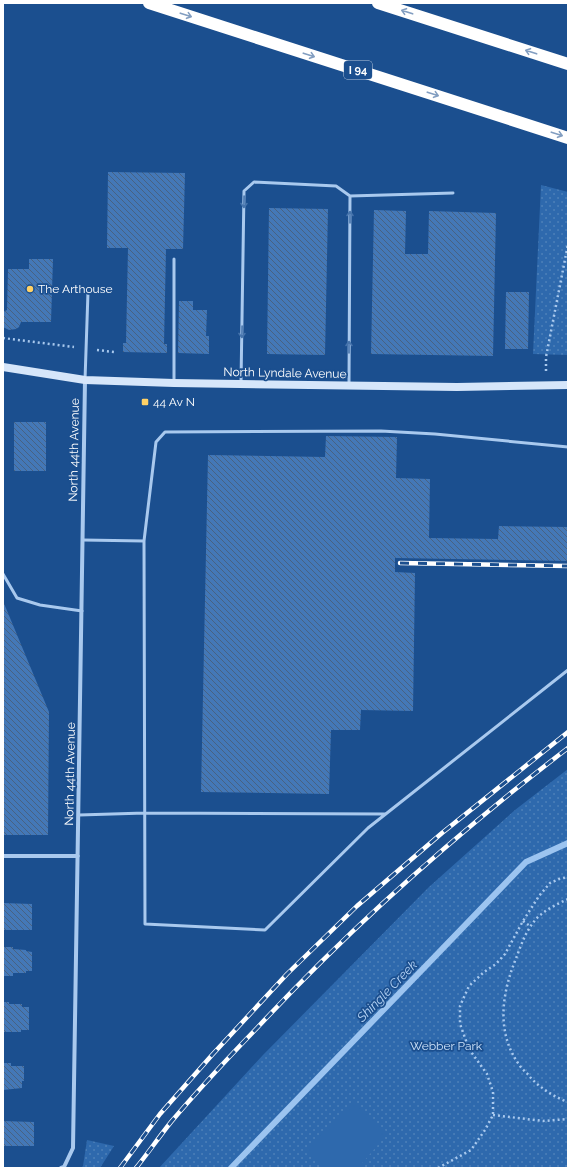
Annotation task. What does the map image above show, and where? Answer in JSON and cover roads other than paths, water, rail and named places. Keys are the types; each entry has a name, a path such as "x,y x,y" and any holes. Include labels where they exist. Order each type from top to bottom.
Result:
{"highway":[{"name":"I 94","path":"149,3 568,138"},
{"path":"378,3 568,64"}],"street":[{"name":"North Lyndale Avenue","path":"3,367 85,380 174,383 457,387 568,385"},
{"name":"North 44th Avenue","path":"62,1167 73,1148 85,380"},
{"path":"3,856 78,856"}],"lane":[{"path":"241,384 244,191 254,182 336,186 350,196 453,193"},
{"path":"349,386 350,196"},
{"path":"174,259 174,383"},
{"path":"85,380 88,292"},
{"path":"568,448 381,430 165,432 156,442 144,541 145,924 265,930 368,828 568,670"},
{"path":"83,540 144,541"},
{"path":"3,574 17,598 40,605 82,611"},
{"path":"79,815 145,813 385,814"}],"waterway":[{"name":"Shingle Creek","path":"231,1168 526,862 568,843"}],"railway":[{"path":"400,563 568,566"},
{"path":"120,1168 160,1114 287,974 357,906 442,833 568,732"},
{"path":"136,1168 171,1122 202,1086 330,953 446,847 568,748"}],"place":[{"name":"The Arthouse","path":"30,289"},
{"name":"44 Av N","path":"145,402"}],"park label":[{"name":"Webber Park","path":"446,1046"}]}
